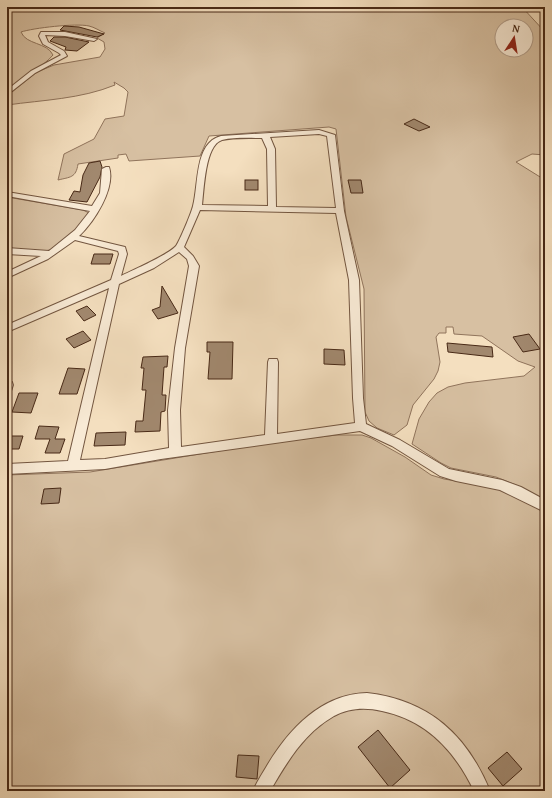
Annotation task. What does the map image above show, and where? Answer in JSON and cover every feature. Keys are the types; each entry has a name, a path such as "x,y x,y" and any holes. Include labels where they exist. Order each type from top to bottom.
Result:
{"street":[{"path":"7,93 33,72 64,56 64,54 45,43 42,36 43,33 65,34 94,39"},
{"path":"7,329 151,266 179,248 197,207 205,157 216,139 319,132 331,135 340,211 354,280 358,398 361,427"},
{"path":"265,135 271,149 272,209"},
{"path":"7,275 51,254 74,237 87,224 104,193 106,169"},
{"path":"7,194 95,209"},
{"path":"197,207 340,211"},
{"path":"73,466 115,282 123,254 122,249 74,237"},
{"path":"175,452 174,410 180,348 194,266 189,255 179,248"},
{"path":"7,251 51,254"},
{"path":"271,439 273,362"},
{"path":"7,469 106,464 175,452 361,427 415,454 438,470 452,476 487,481 506,487 520,492 545,507"},
{"path":"261,791 291,744 304,728 337,706 357,701 377,702 398,707 417,714 438,729 454,744 468,765 482,791"}],"shaded area":[{"path":"7,7 389,7 397,11 404,7 522,7 532,18 494,18 494,58 534,58 534,20 545,32 545,155 532,154 516,162 545,180 545,501 516,485 496,477 451,468 412,444 419,419 429,402 437,393 448,387 465,383 524,376 535,367 518,361 482,336 454,334 453,327 446,327 446,333 439,333 436,337 440,362 438,371 434,379 413,405 407,425 394,435 377,428 369,421 365,412 364,289 346,217 336,129 329,127 209,136 200,156 129,161 126,154 118,155 118,158 78,164 76,172 72,176 58,180 64,154 94,139 105,119 124,116 128,92 114,82 115,85 89,93 7,105 7,96 37,72 54,65 100,57 105,49 104,42 97,38 105,33 93,27 83,25 44,28 21,32 27,39 46,48 53,55 44,64 7,91"},
{"path":"7,197 83,210 89,213 70,236 52,249 35,252 7,249"},
{"path":"337,435 362,435 371,438 405,457 431,475 444,479 498,488 545,512 545,791 7,791 7,475 90,472 267,443"}],"building":[{"path":"64,26 79,27 104,34 97,37 60,30"},
{"path":"54,37 65,37 89,42 77,51 65,50 66,47 50,41"},
{"path":"414,119 430,127 419,131 404,124"},
{"path":"100,161 102,167 100,177 87,202 69,200 74,191 80,192 83,175 89,163"},
{"path":"245,180 258,180 258,190 245,190"},
{"path":"348,180 361,180 363,193 351,193"},
{"path":"94,254 113,254 110,264 91,264"},
{"path":"162,286 178,313 158,319 152,310 160,307"},
{"path":"87,306 96,315 84,321 76,311"},
{"path":"83,331 91,340 74,348 66,339"},
{"path":"529,334 540,349 523,352 513,337"},
{"path":"207,342 233,342 232,379 208,379 210,352 207,352"},
{"path":"447,343 492,347 493,357 448,352"},
{"path":"324,349 344,350 345,365 324,364"},
{"path":"168,356 167,367 164,367 162,395 166,395 165,411 161,412 160,431 135,432 136,421 143,421 146,390 142,390 144,368 141,368 143,357"},
{"path":"68,368 85,369 77,394 59,394"},
{"path":"19,393 38,393 31,413 12,412"},
{"path":"39,426 59,427 55,439 65,439 60,453 45,453 50,439 35,439"},
{"path":"126,432 125,445 94,446 96,433"},
{"path":"7,436 23,436 19,449 7,449"},
{"path":"61,488 59,503 41,504 44,489"},
{"path":"378,730 410,770 390,788 358,747"},
{"path":"507,752 522,769 503,786 488,768"},
{"path":"238,755 259,756 257,779 236,777"}]}
